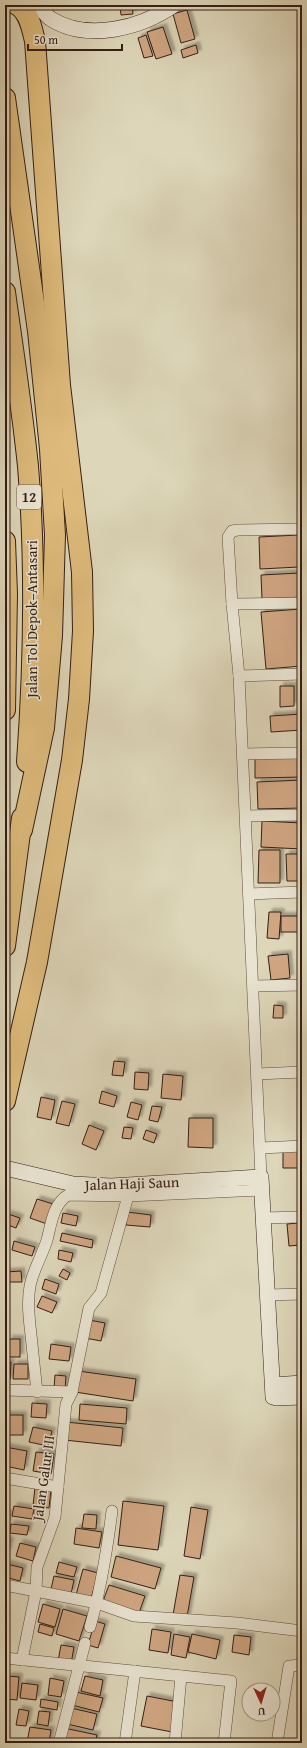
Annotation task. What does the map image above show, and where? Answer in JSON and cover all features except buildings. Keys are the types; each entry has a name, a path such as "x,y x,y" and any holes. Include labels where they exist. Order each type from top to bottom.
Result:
{"highway":[{"path":"5,1101 37,962 72,760 79,699 83,631 82,572 60,385 35,41 30,22 21,7 17,5"},
{"path":"5,98 38,331 50,449 55,535 52,636 44,728 22,830"},
{"name":"Jalan Tol Depok–Antasari","path":"5,292 28,467 34,589 31,703 22,830 5,946"},
{"name":"Jalan Tol Depok–Antasari","path":"5,541 8,594 5,710"}],"street":[{"path":"39,5 50,18 67,26 83,31 123,27 148,18 174,5"},
{"path":"274,1391 262,1218 261,1148 239,676 232,604 228,537 232,531 238,530 302,529"},
{"path":"232,604 302,603"},
{"path":"239,676 302,674"},
{"path":"242,754 302,753"},
{"path":"246,816 302,815"},
{"path":"249,894 302,892"},
{"path":"254,986 302,985"},
{"path":"257,1074 302,1072"},
{"path":"261,1148 302,1146"},
{"name":"Jalan Haji Saun","path":"5,1168 25,1174 73,1184 111,1186 262,1184"},
{"path":"36,1392 29,1311 29,1291 58,1203 68,1195 128,1196 262,1184"},
{"name":"Jalan Galur III","path":"22,1660 36,1591 37,1567 54,1522 66,1404 72,1392 89,1308 101,1293 128,1196"},
{"path":"262,1218 302,1217"},
{"path":"268,1295 302,1294"},
{"path":"274,1391 302,1383"},
{"path":"5,1390 72,1392"},
{"path":"274,1391 302,1397"},
{"path":"5,1478 58,1487"},
{"path":"90,1627 97,1602 112,1511"},
{"path":"5,1585 97,1602 122,1613 140,1617 237,1623 302,1631"},
{"path":"58,1743 85,1643"},
{"path":"5,1658 231,1681 224,1743"},
{"path":"277,1743 289,1666 302,1665"},
{"path":"125,1743 135,1671"},
{"path":"175,1743 181,1676"}]}
